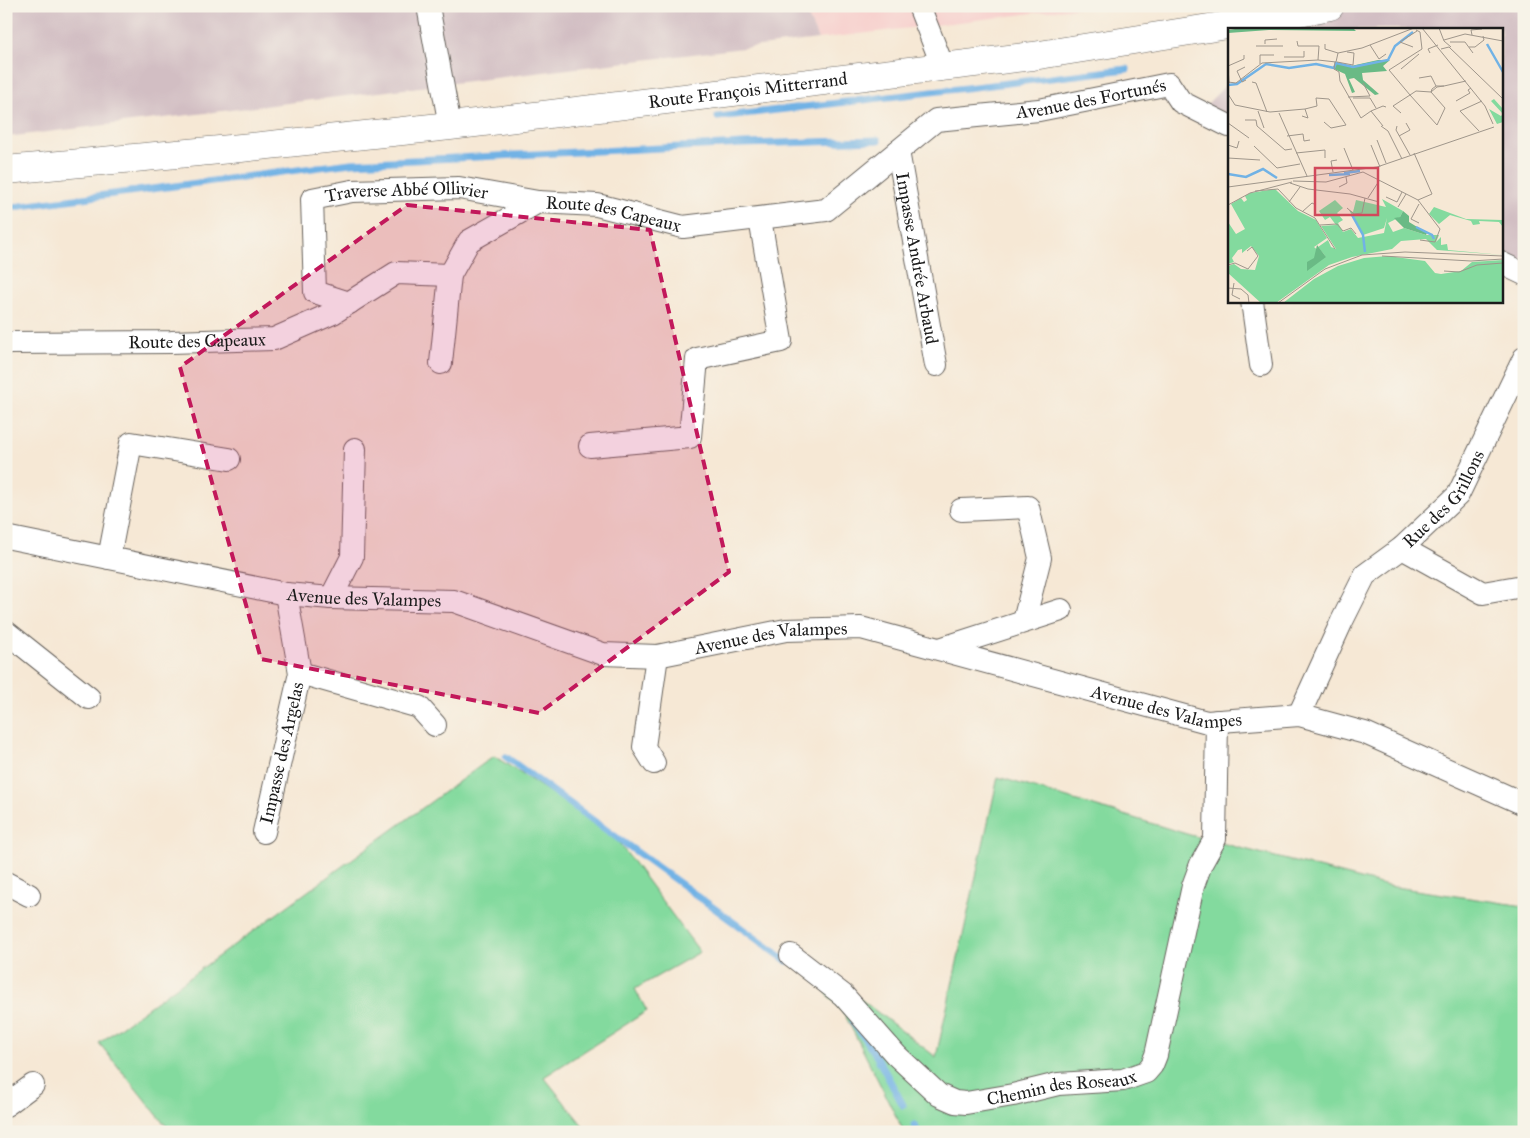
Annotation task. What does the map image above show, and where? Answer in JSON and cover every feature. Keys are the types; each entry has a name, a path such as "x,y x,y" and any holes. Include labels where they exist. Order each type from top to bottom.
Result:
{"main road":[{"name":"Route François Mitterrand","path":"241,148 450,126 1033,56 1253,21 1330,6"},
{"path":"6,170 241,148"},
{"path":"6,188 241,148"}],"street":[{"path":"428,6 450,126"},
{"path":"919,6 943,67"},
{"name":"Avenue des Fortunés","path":"936,120 1039,110 1169,84 1180,102 1227,126"},
{"name":"Route des Capeaux","path":"6,343 274,339 333,314 396,273 450,275 470,241 538,202 597,205 683,227 826,210 936,120"},
{"name":"Impasse Andrée Arbaud","path":"898,151 936,365"},
{"name":"Traverse Abbé Ollivier","path":"349,303 315,292 312,200 352,190 459,188 538,202"},
{"path":"590,446 690,437 697,359 781,341 760,219"},
{"path":"1502,263 1524,274"},
{"path":"441,363 450,275"},
{"path":"1252,302 1262,366"},
{"name":"Rue des Grillons","path":"1517,587 1482,593 1402,548 1458,495 1524,358"},
{"path":"109,558 131,443 229,459"},
{"path":"331,598 352,557 355,449"},
{"path":"961,510 1028,507 1040,558 1024,621"},
{"name":"Avenue des Valampes","path":"6,537 286,594 331,598 454,601 603,654 657,656 786,630 861,628 1206,722 1299,715 1365,732 1524,804"},
{"path":"1299,715 1365,575 1402,548"},
{"name":"Impasse des Argelas","path":"264,832 300,673 286,594"},
{"path":"940,649 1061,610"},
{"path":"6,632 89,698"},
{"path":"654,763 644,747 657,656"},
{"name":"Impasse des Argelas","path":"300,673 419,707 435,726"},
{"name":"Chemin des Roseaux","path":"791,955 843,995 896,1055 939,1095 955,1102 966,1103 1013,1095 1058,1084 1123,1080 1146,1072 1152,1065 1156,1055 1193,886 1200,864 1215,839 1217,721"},
{"path":"6,883 29,895"},
{"path":"6,1105 33,1085"}],"highlighted area":[{"path":"407,205 650,230 729,572 539,713 261,659 180,367"}],"shaded area":[{"path":"6,6 803,6 818,39 6,137"},
{"path":"803,6 1091,6 818,39"},
{"path":"1330,6 1524,6 1524,263 1502,252 1502,28 1286,28"},
{"path":"1228,83 1228,116 1206,105"}],"green space":[{"path":"494,756 611,832 700,952 635,989 647,1011 544,1077 588,1132 171,1132 99,1043"},
{"path":"998,777 1190,835 1388,886 1524,906 1524,1132 904,1132 845,1015 791,946 936,1057"}],"waterway":[{"path":"718,117 1127,69"},
{"path":"6,208 351,163 744,144 878,140"},
{"path":"506,757 787,961"},
{"path":"853,1022 877,1057 903,1105"},
{"path":"914,1125 918,1132"}]}
